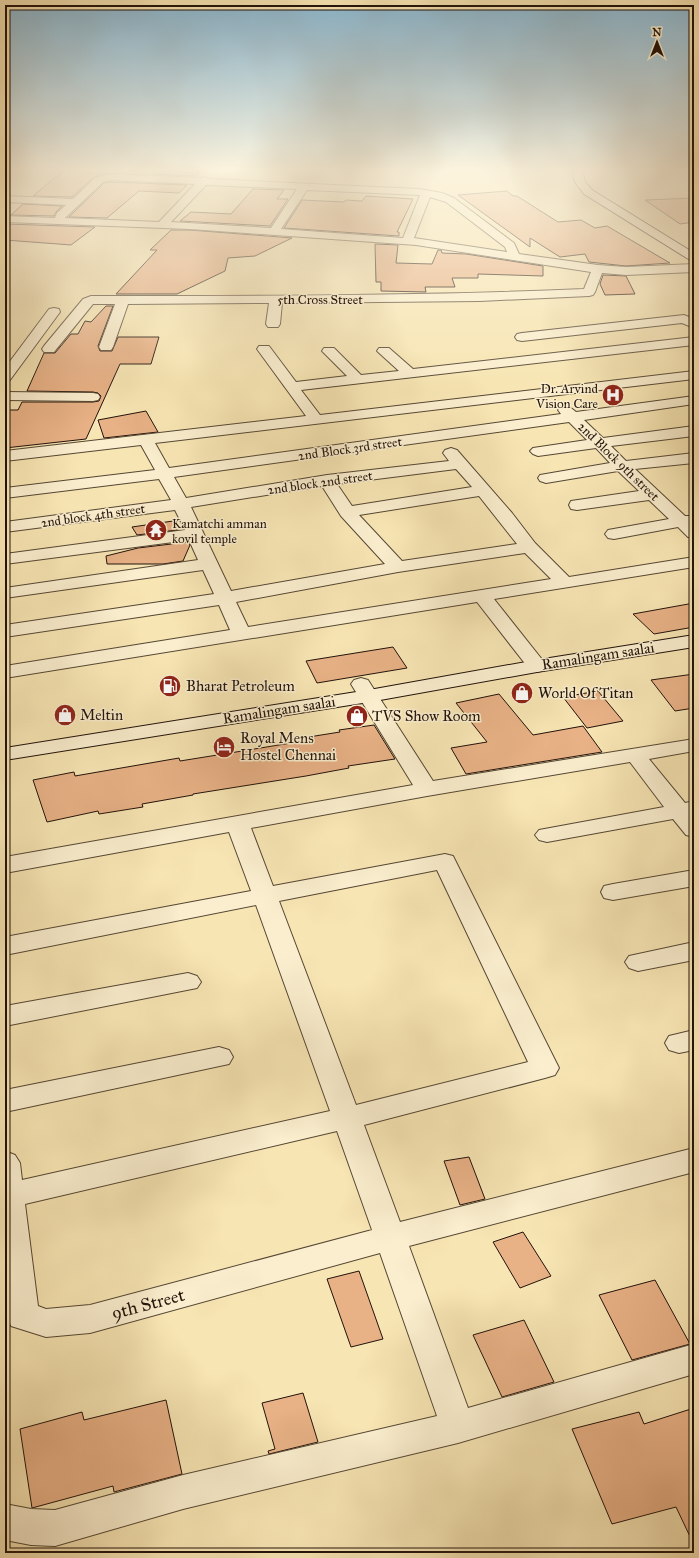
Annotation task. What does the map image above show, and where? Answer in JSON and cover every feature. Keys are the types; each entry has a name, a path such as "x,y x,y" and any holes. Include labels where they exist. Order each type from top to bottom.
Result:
{"street":[{"path":"389,241 514,256 598,269 626,271 694,268"},
{"path":"504,241 510,245 514,256"},
{"path":"666,241 694,258"},
{"path":"682,241 694,248"},
{"name":"5th Cross Street","path":"49,349 87,302 97,300 480,297 589,292 598,269"},
{"path":"273,324 276,299"},
{"path":"106,347 123,300"},
{"path":"5,377 54,312"},
{"path":"522,337 684,319 694,324"},
{"path":"291,387 694,340"},
{"path":"264,349 316,420"},
{"path":"329,351 357,379"},
{"path":"384,351 410,373"},
{"path":"5,456 694,375"},
{"name":"2nd Block 9th street","path":"541,393 573,417 622,466 653,494 688,520 694,533"},
{"path":"5,396 93,397"},
{"name":"2nd Block 3rd street","path":"5,493 164,474 694,400"},
{"path":"538,451 694,431"},
{"path":"437,436 529,547 565,583"},
{"path":"146,440 181,504 242,635"},
{"path":"546,478 622,466 694,458"},
{"name":"2nd block 2nd street","path":"181,504 327,480 460,464"},
{"path":"327,480 347,512 398,567"},
{"path":"347,512 483,490"},
{"path":"577,505 653,494"},
{"name":"2nd block 4th street","path":"5,527 181,504"},
{"path":"614,534 688,520"},
{"path":"5,559 195,534"},
{"path":"5,631 225,598 398,567 529,547"},
{"path":"5,672 483,597 694,562"},
{"path":"5,593 209,564"},
{"path":"483,597 533,661 694,629"},
{"name":"Ramalingam saalai","path":"5,754 186,718 365,690 533,661 694,641"},
{"path":"365,690 427,789"},
{"path":"5,738 186,718"},
{"path":"5,865 427,789 636,756 694,745"},
{"path":"636,756 687,809 694,830"},
{"path":"547,835 687,809"},
{"path":"238,824 347,1118 458,1427"},
{"path":"5,946 445,861 544,1068 347,1118 9,1195 5,1163"},
{"path":"613,892 694,878"},
{"path":"638,962 694,951"},
{"path":"5,1016 188,982"},
{"path":"5,1101 219,1057"},
{"path":"389,1238 694,1160"},
{"name":"9th Street","path":"9,1195 23,1316 46,1323 90,1319 389,1238"},
{"path":"5,1522 31,1527 55,1528 183,1492 458,1427 694,1359"}],"building":[{"path":"14,241 77,241 71,245"},
{"path":"160,241 286,241 255,256 228,258 225,271 177,294 116,294 157,250 150,250"},
{"path":"521,241 530,241 530,247"},
{"path":"534,241 632,241 670,263 626,266 589,262 585,254 560,257"},
{"path":"375,244 398,245 396,263 432,264 438,250 441,250 442,253 466,254 543,266 543,276 478,274 478,278 452,278 455,287 425,287 426,292 381,291 381,282 376,282"},
{"path":"603,275 626,276 635,294 605,295 600,284"},
{"path":"106,306 113,306 98,346 100,351 112,351 118,337 159,337 151,364 120,364 86,439 5,448 5,410 18,410 22,402 99,401 101,396 98,393 93,392 27,391 44,353 55,353 71,334 78,334 85,321 91,322"},
{"path":"146,411 158,432 104,438 98,420"},
{"name":"Kamatchi amman kovil temple","path":"173,521 177,530 137,535 132,527"},
{"path":"188,542 190,545 183,561 163,564 107,564 106,556 138,548"},
{"path":"694,603 694,627 654,634 633,614"},
{"path":"393,647 407,668 317,683 306,661"},
{"path":"694,674 694,708 675,711 651,680"},
{"path":"598,691 623,721 587,728 563,697"},
{"path":"499,694 533,735 583,726 602,752 466,774 451,748 487,742 456,703"},
{"path":"374,725 395,759 348,766 349,768 306,776 193,794 142,804 143,807 99,814 98,811 47,822 33,780 74,772 75,776 179,758 180,761 236,752 291,743 290,740 340,732 339,730"},
{"path":"469,1157 485,1199 460,1205 444,1161"},
{"path":"523,1232 551,1276 520,1288 493,1242"},
{"path":"359,1271 383,1339 351,1347 327,1279"},
{"path":"655,1280 690,1344 632,1360 599,1295"},
{"path":"524,1320 554,1382 502,1397 473,1335"},
{"path":"303,1393 318,1442 269,1454 268,1451 275,1449 262,1403"},
{"path":"166,1400 182,1474 114,1492 113,1486 32,1508 20,1429 82,1412 84,1420"},
{"path":"694,1408 694,1545 676,1507 612,1524 572,1429 639,1412 644,1424"}],"place":[{"name":"Dr. Arvind Vision Care","path":"613,395"},
{"name":"Kamatchi amman kovil temple","path":"156,530"},
{"name":"Bharat Petroleum","path":"170,686"},
{"name":"World Of Titan","path":"522,693"},
{"name":"Meltin","path":"65,715"},
{"name":"TVS Show Room","path":"357,716"},
{"name":"Royal Mens Hostel Chennai","path":"224,747"}]}
